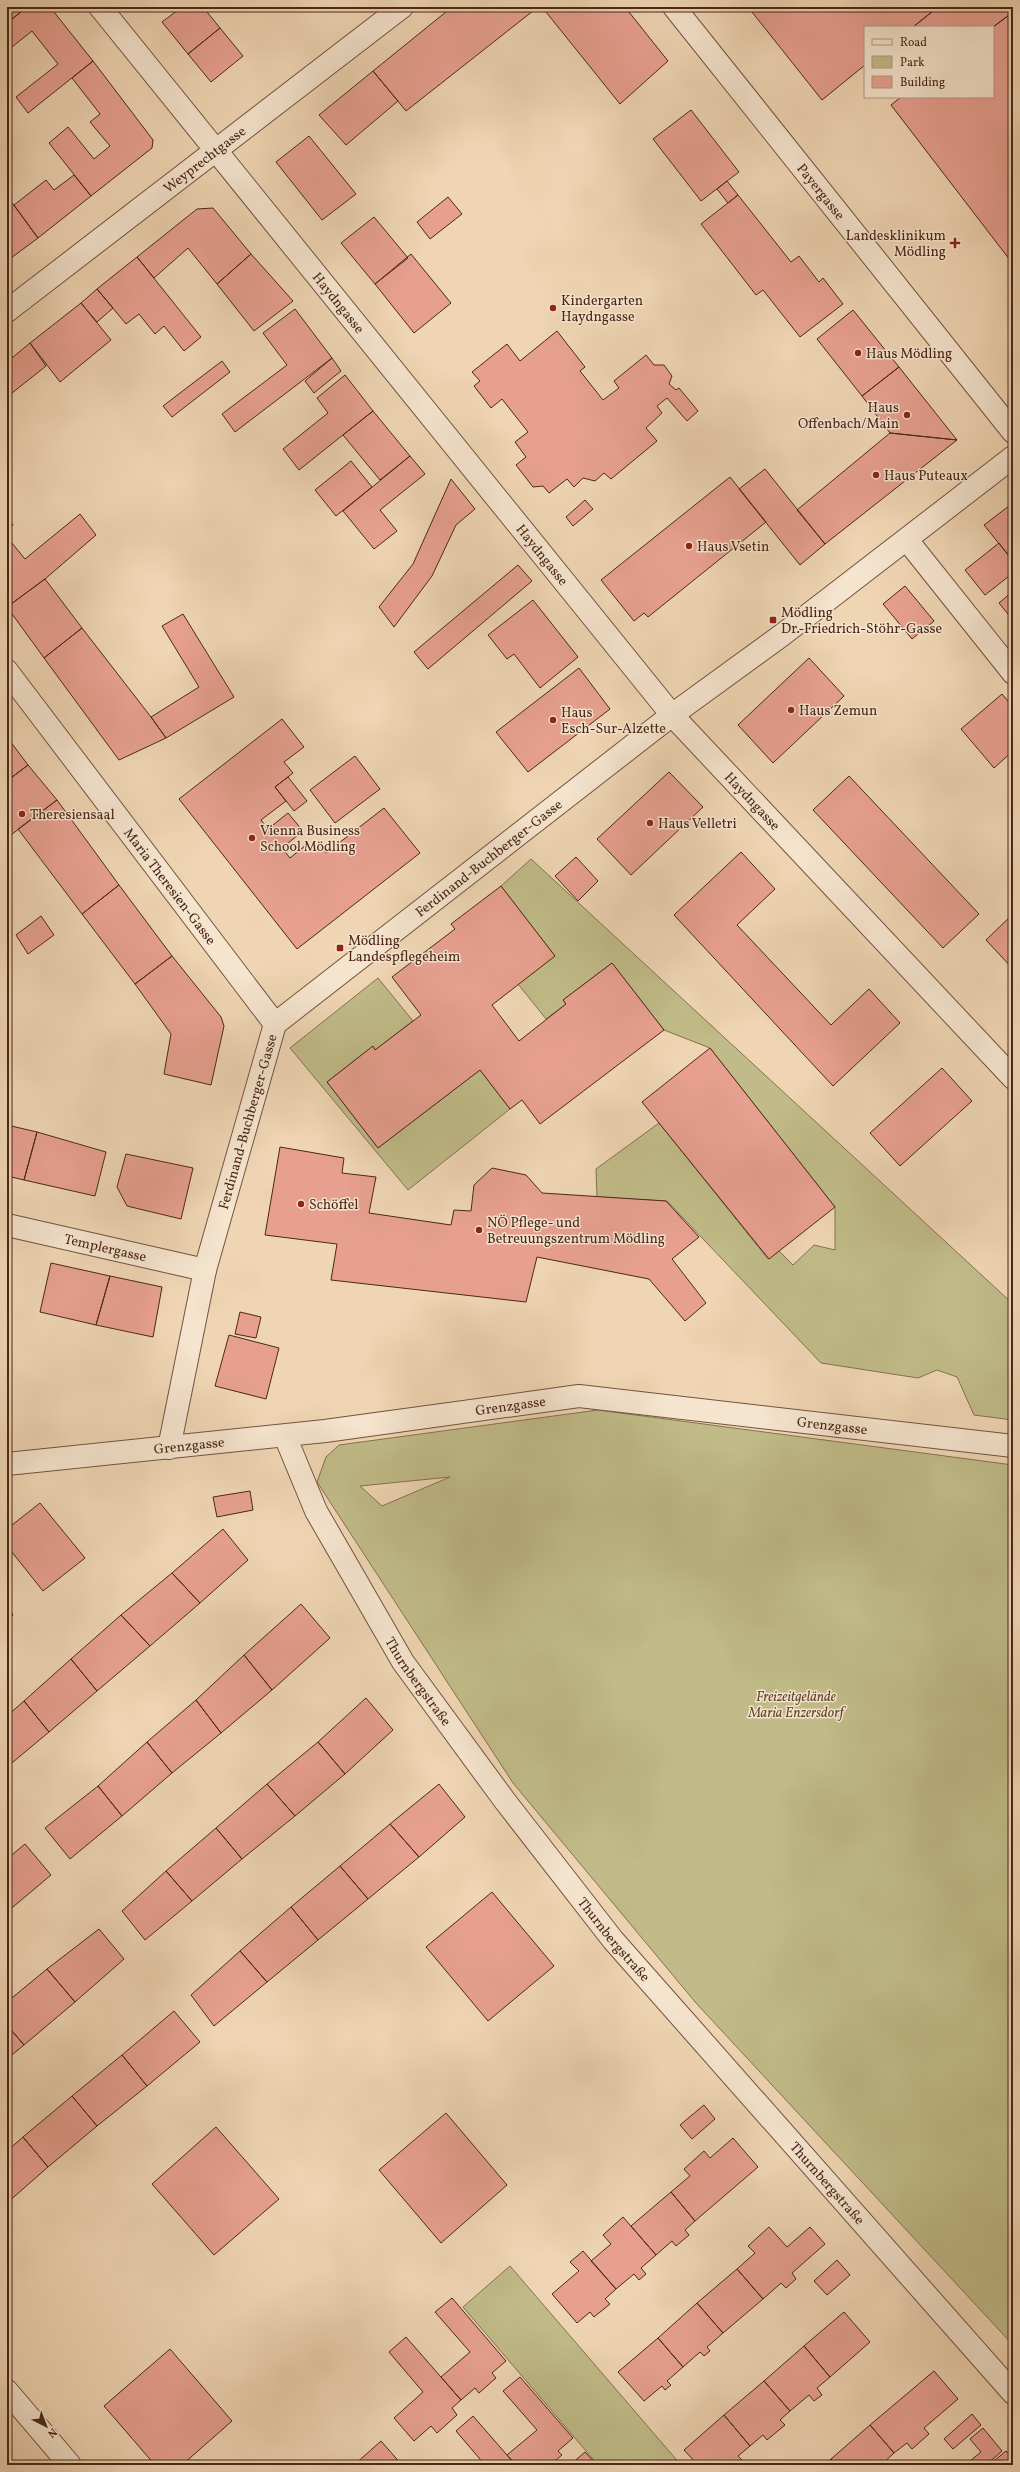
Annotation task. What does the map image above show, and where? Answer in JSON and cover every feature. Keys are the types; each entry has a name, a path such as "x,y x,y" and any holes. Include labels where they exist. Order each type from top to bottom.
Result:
{"street":[{"name":"Haydngasse","path":"100,7 672,715 1013,1078"},
{"name":"Weyprechtgasse","path":"7,311 214,150 402,7"},
{"name":"Payergasse","path":"674,7 1013,432"},
{"name":"Ferdinand-Buchberger-Gasse","path":"169,1448 204,1270 275,1024 672,715 907,540 1013,457"},
{"path":"907,540 1013,673"},
{"name":"Maria Theresien-Gasse","path":"7,671 275,1024"},
{"name":"Templergasse","path":"7,1225 204,1270"},
{"name":"Grenzgasse","path":"7,1464 285,1436 579,1396 1013,1446"},
{"name":"Thurnbergstraße","path":"285,1436 316,1511 403,1662 505,1802 613,1940 1013,2393"},
{"path":"7,2391 70,2465"}],"green space":[{"path":"531,859 1013,1304 1013,1420 974,1415 957,1377 937,1370 918,1378 821,1363 667,1201 597,1197 596,1169 659,1123 768,1259 779,1251 793,1265 814,1245 835,1250 835,1207 710,1048 664,1030 612,963 563,1000 566,1004 546,1019 518,984 555,956 501,886"},
{"path":"378,978 413,1021 375,1050 373,1046 327,1082 378,1148 480,1070 510,1109 408,1190 290,1048"},
{"name":"Freizeitgelände Maria Enzersdorf","path":"598,1410 1013,1465 1013,2256 1009,2260 1013,2297 1013,2345 696,2003 513,1783 317,1482 326,1457 339,1445","holes":["450,1477 382,1506 360,1486"]},
{"path":"510,2266 681,2465 598,2465 463,2307"}],"building":[{"path":"7,7 27,7 7,23"},
{"path":"27,7 50,7 93,61 28,113 16,97 58,64 32,31 7,51 7,23"},
{"path":"182,7 203,7 220,28 188,54 162,22"},
{"path":"452,7 538,7 406,111 373,71"},
{"path":"542,7 625,7 668,61 620,104"},
{"path":"748,7 938,7 914,26 864,26 864,66 822,100"},
{"path":"938,7 1013,7 1013,12 994,26 914,26"},
{"path":"1013,12 1013,104 1010,107 1013,114 1013,264 891,105 900,98 994,98 994,26"},
{"path":"220,28 243,56 211,82 188,54"},
{"path":"93,61 153,140 152,148 91,196 49,143 68,127 94,159 110,146 90,122 100,114 72,78"},
{"path":"373,71 398,101 346,145 319,115"},
{"path":"691,110 739,172 701,201 653,139"},
{"path":"309,136 356,194 322,220 276,162"},
{"path":"74,175 91,196 38,238 14,205 46,180 54,190"},
{"path":"727,181 738,195 728,203 717,189"},
{"path":"738,195 791,262 799,256 819,282 823,278 843,304 800,337 763,290 756,295 701,224"},
{"path":"7,196 38,238 7,261"},
{"path":"448,197 462,214 430,239 417,222"},
{"path":"213,208 251,254 217,284 188,248 154,278 137,257 197,209"},
{"path":"374,217 408,258 375,284 341,243"},
{"path":"251,254 293,301 254,331 217,284"},
{"path":"411,254 451,303 414,333 375,284"},
{"path":"137,257 201,337 184,351 164,326 155,334 139,314 126,324 97,289"},
{"path":"97,289 113,308 97,322 81,303"},
{"path":"81,303 111,340 60,382 30,343"},
{"path":"295,309 332,358 235,432 222,414 287,365 263,333"},
{"name":"Haus Mödling","path":"853,310 899,367 862,396 817,339"},
{"path":"557,331 585,367 580,371 603,400 619,388 614,381 646,355 654,365 664,365 672,376 669,384 676,390 679,388 698,411 687,421 667,398 657,406 662,413 646,428 657,441 611,479 604,473 595,481 583,478 574,487 567,479 549,493 543,486 533,487 516,465 526,457 515,442 528,432 502,399 491,408 474,386 480,381 472,372 507,344 520,361"},
{"path":"30,343 46,366 7,397 7,362"},
{"path":"332,358 341,371 314,393 305,381"},
{"path":"222,361 230,372 172,417 163,406"},
{"name":"Haus Offenbach/Main","path":"899,367 957,440 890,433 862,396"},
{"path":"345,375 373,411 299,470 283,449 328,413 317,398"},
{"path":"373,411 410,456 380,480 343,435"},
{"name":"Haus Puteaux","path":"890,433 957,440 825,544 797,510"},
{"path":"410,456 425,474 380,510 397,531 374,549 343,511"},
{"path":"351,461 372,487 336,516 315,490"},
{"path":"765,469 825,544 800,565 739,489"},
{"name":"Haus Vsetin","path":"730,477 766,522 648,617 644,613 634,621 601,580"},
{"path":"451,479 475,509 456,525 432,576 394,627 379,607 413,564"},
{"path":"585,500 593,509 573,526 566,517"},
{"path":"1013,503 1013,561 984,525"},
{"path":"80,514 96,535 45,579 7,607 7,537 25,559"},
{"path":"7,518 13,525 7,529"},
{"path":"999,543 1013,561 1013,573 985,595 965,570"},
{"path":"518,565 532,581 428,669 414,652"},
{"path":"45,579 82,628 44,658 7,607"},
{"path":"905,586 934,621 912,639 883,604"},
{"path":"1013,591 1013,618 1012,619 999,603"},
{"path":"533,600 578,657 540,688 514,654 507,659 488,635"},
{"path":"183,614 234,697 166,738 151,717 199,687 162,626"},
{"path":"82,628 166,738 119,760 44,658"},
{"name":"Haus Zemun","path":"809,658 844,696 773,763 738,725"},
{"name":"Haus Esch-Sur-Alzette","path":"579,668 610,709 528,772 496,732"},
{"path":"1002,694 1013,707 1013,751 994,768 961,729"},
{"name":"Vienna Business School Mödling","path":"282,719 304,747 284,762 293,773 275,787 286,801 261,820 268,829 288,813 303,831 282,848 290,858 306,845 312,851 320,845 326,853 384,808 420,853 297,949 179,799"},
{"path":"7,737 28,765 7,781"},
{"path":"355,756 380,789 335,823 310,790"},
{"name":"Theresiensaal","path":"28,765 57,800 7,838 7,781"},
{"name":"Haus Velletri","path":"669,772 703,807 631,875 597,839"},
{"path":"849,776 979,914 943,948 813,810"},
{"path":"288,777 307,801 294,811 275,787"},
{"path":"57,800 119,885 82,914 18,829"},
{"path":"741,852 775,889 737,925 831,1025 869,989 900,1023 833,1086 674,915"},
{"path":"576,857 598,881 578,901 555,876"},
{"path":"119,885 172,956 135,984 82,914"},
{"path":"501,886 555,956 492,1005 519,1041 566,1004 563,1000 612,963 664,1030 540,1124 522,1100 510,1109 480,1070 378,1148 327,1082 373,1046 375,1050 421,1015 392,977 455,929 451,924"},
{"path":"1013,914 1013,969 986,940"},
{"path":"41,916 54,935 28,954 16,935"},
{"path":"172,956 221,1017 224,1026 211,1085 164,1074 171,1034 135,984"},
{"path":"710,1048 835,1207 769,1259 642,1102"},
{"path":"942,1068 972,1101 900,1166 870,1133"},
{"path":"7,1125 37,1132 24,1180 7,1176"},
{"path":"37,1132 106,1152 95,1196 24,1180"},
{"name":"NÖ Pflege- und Betreuungszentrum Mödling","path":"280,1147 344,1158 342,1173 376,1177 369,1213 451,1225 454,1210 471,1211 474,1185 492,1168 526,1175 542,1193 666,1201 699,1237 672,1259 706,1303 685,1321 649,1279 537,1257 526,1302 331,1280 337,1244 265,1235"},
{"path":"126,1154 193,1168 181,1219 127,1206 117,1187"},
{"path":"51,1263 110,1276 96,1325 40,1312"},
{"path":"110,1276 162,1287 153,1337 96,1325"},
{"path":"240,1312 261,1317 256,1338 235,1334"},
{"path":"229,1335 279,1348 266,1399 215,1386"},
{"path":"250,1491 253,1510 217,1517 213,1497"},
{"path":"40,1503 85,1558 43,1591 7,1546 7,1529"},
{"path":"223,1529 248,1560 200,1603 172,1573"},
{"path":"172,1573 200,1603 150,1646 121,1615"},
{"path":"301,1604 330,1638 272,1690 244,1655"},
{"path":"7,1607 13,1615 7,1620"},
{"path":"121,1615 150,1646 97,1691 71,1659"},
{"path":"244,1655 272,1690 221,1733 196,1700"},
{"path":"71,1659 97,1691 49,1732 24,1701"},
{"path":"366,1698 393,1730 345,1774 318,1742"},
{"path":"196,1700 221,1733 172,1773 147,1742"},
{"path":"24,1701 49,1732 7,1767 7,1716"},
{"path":"147,1742 172,1773 122,1816 98,1786"},
{"path":"318,1742 345,1774 295,1816 267,1784"},
{"path":"267,1784 295,1816 242,1859 216,1828"},
{"path":"439,1784 465,1817 419,1857 390,1824"},
{"path":"98,1786 122,1816 70,1859 45,1828"},
{"path":"390,1824 419,1857 368,1899 340,1866"},
{"path":"216,1828 242,1859 192,1901 166,1871"},
{"path":"25,1844 51,1875 7,1912 7,1859"},
{"path":"340,1866 368,1899 318,1940 291,1907"},
{"path":"166,1871 192,1901 145,1940 122,1911"},
{"path":"492,1892 554,1966 488,2021 426,1947"},
{"path":"291,1907 318,1940 267,1982 240,1951"},
{"path":"99,1929 124,1959 75,2002 47,1969"},
{"path":"240,1951 267,1982 214,2026 191,1995"},
{"path":"47,1969 75,2002 24,2045 7,2025 7,2002"},
{"path":"174,2011 200,2042 147,2086 122,2055"},
{"path":"7,2025 24,2045 7,2059"},
{"path":"122,2055 147,2086 97,2126 72,2096"},
{"path":"72,2096 97,2126 48,2167 23,2137"},
{"path":"704,2105 715,2119 692,2139 680,2125"},
{"path":"446,2113 507,2185 441,2243 379,2170"},
{"path":"216,2127 279,2199 214,2255 152,2184"},
{"path":"23,2137 48,2167 7,2203 7,2151"},
{"path":"733,2138 758,2167 695,2221 671,2192 690,2176 684,2169 704,2151 710,2158"},
{"path":"671,2192 695,2221 685,2230 689,2235 676,2246 672,2241 656,2255 631,2226"},
{"path":"623,2217 656,2255 641,2268 646,2274 639,2280 634,2274 616,2289 591,2261 611,2244 603,2235"},
{"path":"769,2227 787,2247 810,2227 825,2244 792,2273 796,2279 786,2288 781,2283 763,2299 737,2269 755,2253 748,2246"},
{"path":"583,2251 616,2289 605,2299 610,2304 594,2317 590,2312 577,2323 552,2294 579,2271 570,2262"},
{"path":"837,2260 850,2275 827,2295 814,2281"},
{"path":"737,2269 763,2299 723,2333 697,2303"},
{"path":"452,2298 506,2361 492,2373 496,2378 479,2393 475,2388 461,2400 441,2377 470,2352 435,2312"},
{"path":"697,2303 723,2333 707,2347 710,2351 704,2356 700,2352 683,2367 658,2338"},
{"path":"844,2312 870,2342 830,2377 804,2346"},
{"path":"406,2337 461,2400 452,2408 457,2415 437,2433 431,2426 414,2441 394,2418 423,2392 389,2352"},
{"path":"658,2338 683,2367 667,2381 671,2385 665,2390 662,2386 644,2401 618,2372"},
{"path":"804,2346 830,2377 817,2388 822,2395 814,2401 809,2395 790,2411 764,2381"},
{"path":"170,2349 232,2421 182,2465 155,2465 104,2406"},
{"path":"934,2371 958,2399 924,2428 929,2434 912,2449 907,2443 894,2453 870,2425"},
{"path":"520,2377 573,2438 558,2451 562,2455 550,2465 516,2465 507,2455 537,2430 503,2391"},
{"path":"764,2381 790,2411 780,2420 785,2425 767,2440 763,2435 750,2446 724,2415"},
{"path":"972,2414 981,2425 953,2449 944,2439"},
{"path":"724,2415 750,2446 738,2456 742,2460 737,2465 698,2465 684,2450"},
{"path":"473,2416 516,2465 485,2465 456,2431"},
{"path":"870,2425 894,2453 881,2465 836,2465 831,2459"},
{"path":"983,2428 1002,2451 986,2465 974,2465 970,2461 981,2452 970,2439"},
{"path":"381,2441 402,2465 354,2465"},
{"path":"1006,2451 1013,2459 1013,2465 989,2465"},
{"path":"585,2452 597,2465 570,2465"},
{"path":"831,2459 836,2465 825,2465"},
{"path":"969,2460 974,2465 963,2465"}],"place":[{"name":"Landesklinikum Mödling","path":"955,243"},
{"name":"Kindergarten Haydngasse","path":"553,308"},
{"name":"Haus Mödling","path":"858,353"},
{"name":"Haus Offenbach/Main","path":"907,415"},
{"name":"Haus Puteaux","path":"876,475"},
{"name":"Haus Vsetin","path":"689,546"},
{"name":"Mödling Dr.-Friedrich-Stöhr-Gasse","path":"773,620"},
{"name":"Haus Zemun","path":"791,710"},
{"name":"Haus Esch-Sur-Alzette","path":"553,720"},
{"name":"Theresiensaal","path":"22,814"},
{"name":"Haus Velletri","path":"650,823"},
{"name":"Vienna Business School Mödling","path":"252,838"},
{"name":"Mödling Landespflegeheim","path":"340,948"},
{"name":"Schöffel","path":"301,1204"},
{"name":"NÖ Pflege- und Betreuungszentrum Mödling","path":"479,1230"}]}
